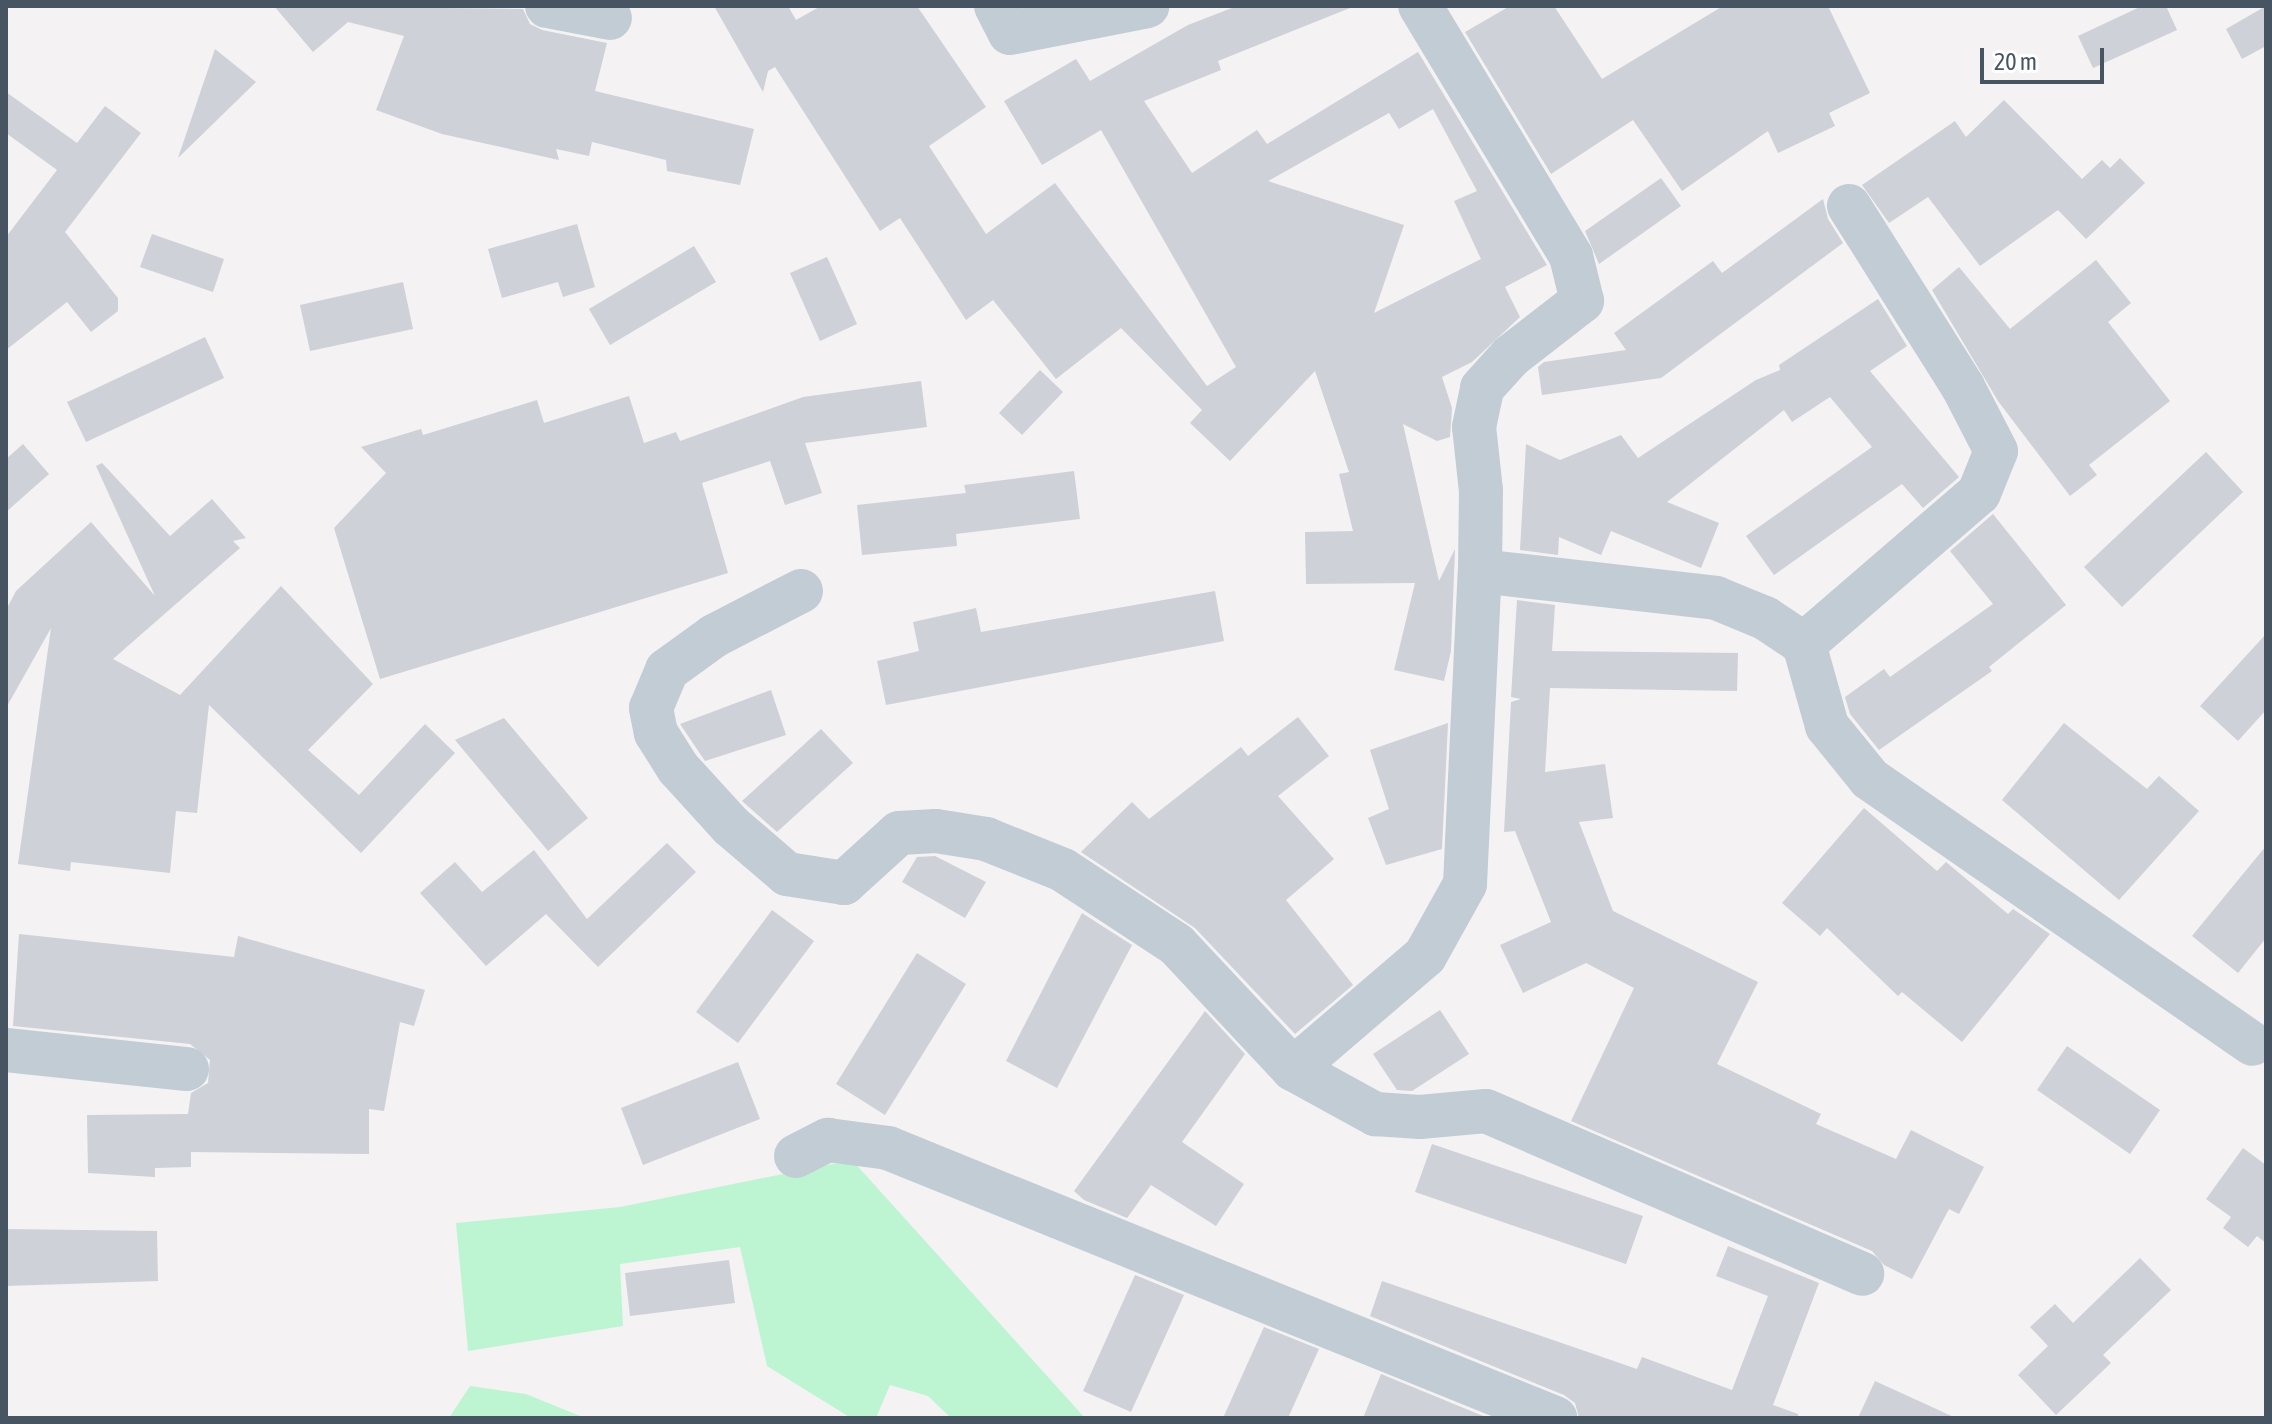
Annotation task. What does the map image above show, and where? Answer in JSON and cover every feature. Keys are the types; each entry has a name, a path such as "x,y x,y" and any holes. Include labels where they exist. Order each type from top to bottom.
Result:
{"street":[{"path":"547,6 610,18"},
{"path":"996,6 1010,33 1147,6"},
{"path":"1293,1069 1425,956 1465,884 1480,571 1481,491 1474,427 1482,388 1511,356 1582,301 1571,256 1420,6"},
{"path":"1804,644 1979,493 1996,451 1963,387 1849,206"},
{"path":"1480,571 1716,598 1765,618 1804,644 1827,726 1870,779 2252,1044"},
{"path":"801,591 714,636 667,670 651,708 656,733 678,768 731,826 787,874 844,883 899,833 936,831 986,839 1063,870 1177,945 1293,1069 1375,1114 1420,1117 1486,1111 1862,1274"},
{"path":"6,1050 187,1069"},
{"path":"796,1156 828,1140 888,1148 1555,1418"}],"green space":[{"path":"852,1160 1085,1418 951,1418 928,1396 890,1385 876,1418 851,1418 767,1366 740,1247 620,1264 623,1326 468,1351 456,1223 620,1207"},
{"path":"470,1386 526,1394 585,1418 449,1418"}],"building":[{"path":"274,6 523,9 530,24 542,30 607,43 595,91 754,129 740,185 667,171 666,160 592,142 589,156 556,149 559,160 442,134 376,110 404,36 348,22 313,52"},
{"path":"714,6 788,6 796,20 821,6 917,6 986,107 929,146 986,234 1055,183 1207,386 1236,367 1101,130 1042,165 1004,101 1076,59 1090,81 1188,25 1237,6 1355,6 1218,61 1221,70 1144,101 1192,173 1257,130 1267,144 1418,52 1547,265 1505,287 1520,317 1472,362 1442,377 1452,408 1450,437 1437,441 1403,424 1439,581 1455,549 1451,651 1444,681 1394,670 1415,583 1306,584 1305,532 1353,531 1339,474 1349,472 1315,371 1230,461 1190,423 1202,410 1121,328 1056,379 993,300 966,320 900,218 880,231 775,67 768,71 763,92","holes":["1433,109 1477,191 1454,201 1481,259 1374,313 1404,225 1268,181 1389,113 1399,129"]},
{"path":"1510,6 1554,6 1602,79 1723,6 1828,6 1870,93 1829,113 1835,126 1778,153 1768,131 1682,191 1633,120 1551,174 1465,32"},
{"path":"2142,6 2166,6 2177,30 2093,68 2078,36"},
{"path":"2266,6 2266,46 2242,59 2226,29"},
{"path":"215,49 256,82 178,158"},
{"path":"6,92 77,143 105,106 141,133 65,232 118,298 118,311 91,332 67,302 6,350 6,237 57,170 6,133"},
{"path":"2004,100 2082,179 2102,160 2110,168 2120,158 2145,183 2086,239 2058,210 1980,266 1928,197 1889,223 1862,185 1955,121 1966,137"},
{"path":"1661,178 1681,206 1599,264 1585,231"},
{"path":"1823,199 1828,219 1843,243 1661,378 1542,395 1538,367 1544,362 1626,350 1614,333 1713,261 1722,273"},
{"path":"577,224 595,287 563,297 558,282 502,298 488,249"},
{"path":"152,234 224,259 213,292 140,267"},
{"path":"694,246 716,282 610,345 589,309"},
{"path":"827,257 857,324 820,341 790,273"},
{"path":"2096,260 2131,303 2108,322 2170,401 2089,465 2097,475 2070,496 1998,401 1932,290 1959,267 2010,329"},
{"path":"403,282 413,329 310,351 300,305"},
{"path":"1878,299 1907,346 1870,371 1959,477 1923,508 1902,484 1774,575 1746,536 1872,447 1830,397 1792,422 1784,410 1667,502 1719,523 1701,568 1611,531 1601,555 1559,537 1558,555 1520,550 1526,444 1560,460 1621,435 1638,458 1756,380 1780,370 1779,365"},
{"path":"205,337 224,378 86,442 67,402"},
{"path":"1040,370 1063,392 1022,435 999,413"},
{"path":"921,381 927,427 805,443 822,493 785,505 770,461 702,483 728,573 380,679 334,528 386,473 361,447 421,429 423,435 537,400 544,423 629,396 644,443 676,432 680,441 803,397"},
{"path":"23,444 49,474 6,512 6,459"},
{"path":"2206,452 2243,492 2122,607 2084,567"},
{"path":"102,463 170,536 212,499 246,538 233,541 240,548 113,659 180,695 281,586 373,684 308,750 359,795 425,724 455,753 361,853 209,705 197,813 176,811 170,873 71,862 70,871 18,864 51,628 6,708 6,610 16,591 91,522 155,596 96,466"},
{"path":"1074,471 1080,519 956,534 957,546 862,555 857,505 966,493 964,485"},
{"path":"1993,514 2066,605 1989,667 1992,671 1879,750 1850,714 1845,697 1884,669 1890,677 1993,604 1950,551"},
{"path":"1215,591 1224,641 886,705 877,661 919,651 913,622 976,608 981,632"},
{"path":"1517,600 1555,605 1552,651 1738,653 1737,691 1550,688 1545,772 1605,764 1613,818 1579,822 1613,911 1758,982 1717,1064 1821,1114 1816,1124 1896,1159 1911,1130 1984,1167 1959,1214 1949,1209 1912,1279 1884,1265 1872,1251 1571,1121 1634,988 1586,963 1523,993 1500,945 1551,922 1515,831 1504,832 1511,702 1521,699 1511,697"},
{"path":"2266,634 2266,710 2238,741 2200,706"},
{"path":"771,690 786,735 705,761 680,724"},
{"path":"1298,717 1329,756 1278,796 1334,859 1286,900 1353,985 1295,1034 1195,928 1081,852 1132,802 1149,819 1241,747 1248,756"},
{"path":"504,718 588,818 548,851 455,740"},
{"path":"1448,723 1442,849 1386,865 1368,818 1389,809 1370,750"},
{"path":"2064,723 2147,789 2159,776 2199,811 2119,900 2002,800"},
{"path":"821,729 853,763 777,832 742,801"},
{"path":"1864,808 1937,871 1946,862 2008,914 2013,909 2050,934 1962,1042 1902,992 1898,996 1827,928 1820,936 1782,903"},
{"path":"667,843 696,872 598,967 546,914 486,966 420,893 455,862 482,892 534,850 587,919"},
{"path":"2266,846 2266,938 2238,973 2192,936"},
{"path":"935,856 986,882 965,918 902,882 917,857"},
{"path":"772,910 814,941 738,1043 696,1012"},
{"path":"1082,913 1132,945 1057,1088 1006,1061"},
{"path":"19,934 234,957 238,936 425,990 414,1026 400,1022 384,1111 369,1109 369,1154 191,1152 191,1167 155,1168 155,1177 88,1173 87,1115 188,1114 191,1093 208,1083 210,1060 190,1044 13,1026"},
{"path":"917,953 966,984 885,1115 836,1084"},
{"path":"1440,1010 1469,1054 1412,1091 1397,1090 1373,1054"},
{"path":"1205,1011 1245,1054 1182,1142 1244,1184 1216,1226 1151,1185 1127,1218 1084,1200 1074,1191"},
{"path":"2067,1046 2160,1110 2130,1154 2037,1090"},
{"path":"738,1062 760,1119 643,1165 621,1108"},
{"path":"1432,1144 1643,1216 1626,1264 1415,1192"},
{"path":"2243,1148 2266,1165 2266,1243 2257,1236 2248,1247 2223,1228 2231,1217 2206,1199"},
{"path":"6,1229 157,1231 158,1281 6,1286"},
{"path":"1728,1246 1819,1283 1773,1405 1798,1414 1798,1418 1579,1418 1575,1403 1564,1395 1370,1316 1382,1281 1637,1369 1642,1357 1732,1390 1768,1296 1716,1276"},
{"path":"2140,1258 2171,1290 2103,1355 2111,1363 2056,1415 2018,1375 2048,1346 2030,1327 2055,1304 2073,1323"},
{"path":"729,1260 735,1303 630,1316 625,1273"},
{"path":"1135,1275 1184,1295 1131,1412 1083,1391"},
{"path":"1264,1327 1319,1349 1288,1418 1223,1418"},
{"path":"1381,1374 1488,1418 1363,1418"},
{"path":"1875,1381 1956,1418 1858,1418"}]}
